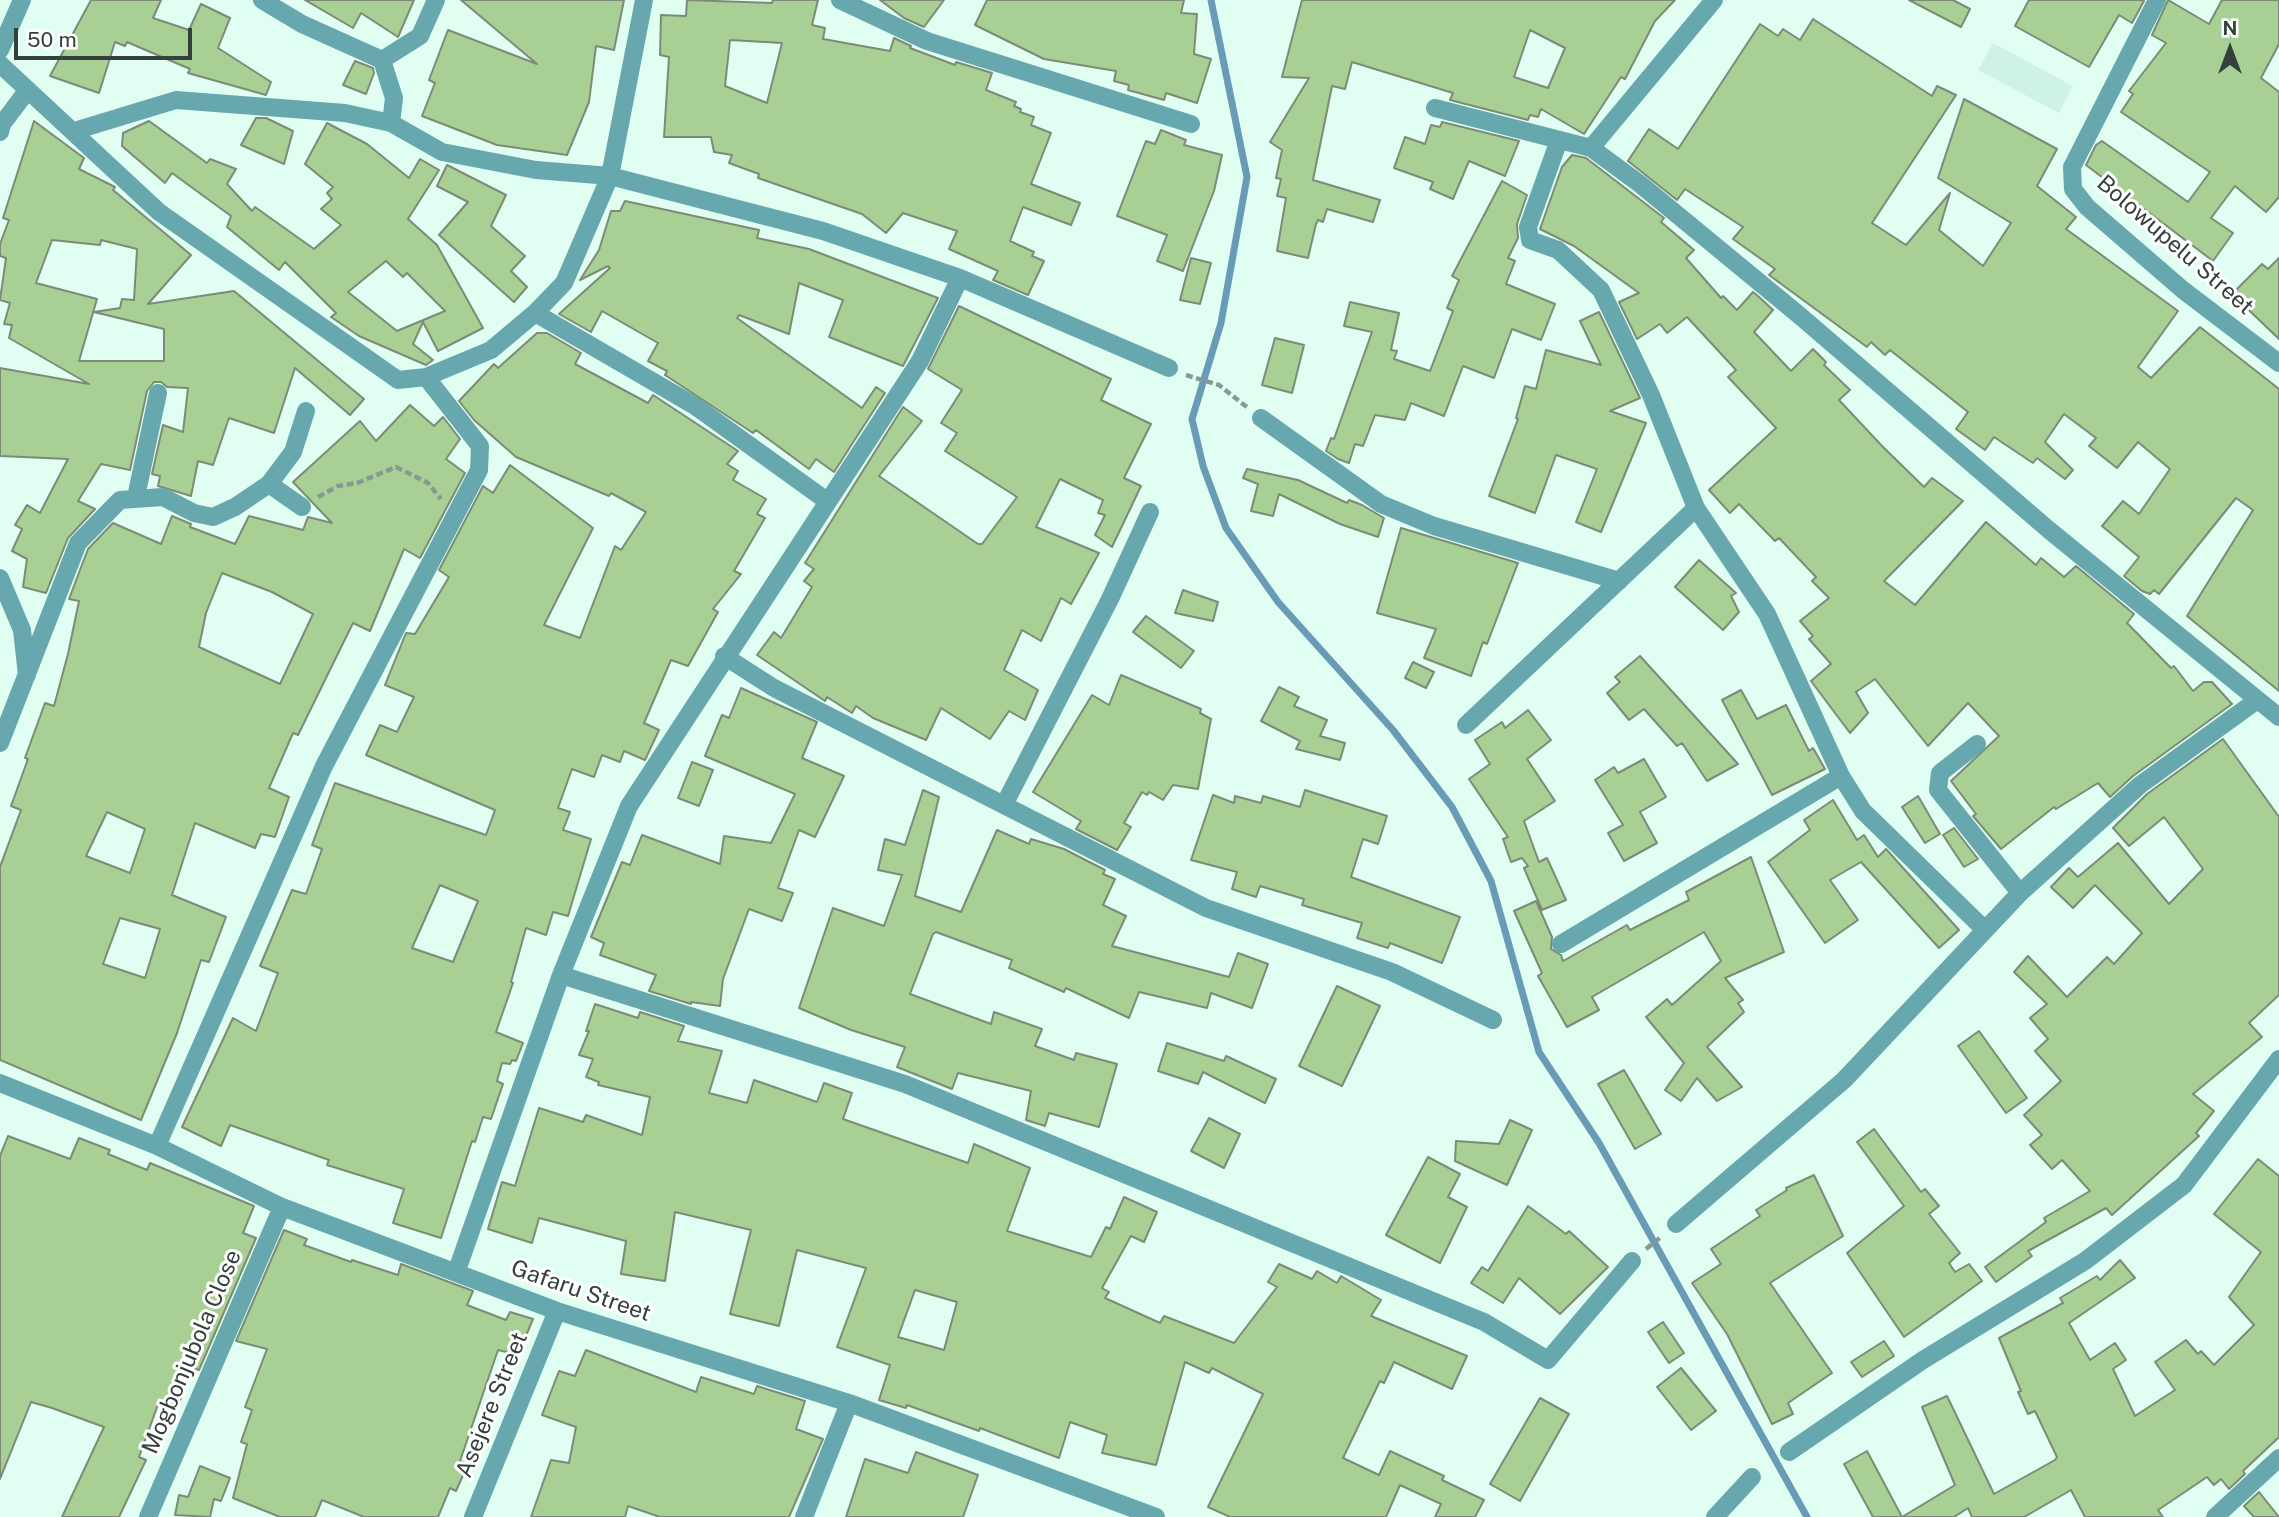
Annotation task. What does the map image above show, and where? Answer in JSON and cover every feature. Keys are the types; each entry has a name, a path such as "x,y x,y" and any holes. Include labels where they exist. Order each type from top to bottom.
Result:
{"street":[{"path":"0,50 22,0"},
{"path":"262,0 302,24 382,60 394,98 391,123"},
{"path":"382,60 420,36 436,0"},
{"path":"0,64 159,212 398,380 426,377 491,350 535,313 564,283 610,176 644,0"},
{"path":"1591,148 1714,0"},
{"name":"Bolowupelu Street","path":"2157,0 2072,167 2073,189 2087,207 2183,290 2279,363"},
{"path":"852,3 927,41 1191,124"},
{"path":"0,132 2,124 27,91"},
{"path":"74,131 176,100 345,113 391,123 442,152 536,170 610,176 823,231 960,278 1169,368"},
{"path":"1435,108 1591,148 1640,184 1799,315 2049,530 2279,717"},
{"path":"1559,140 1528,227 1530,240 1558,250 1601,290 1651,395 1696,508 1767,614 1841,776 1863,811 1984,929"},
{"path":"456,1273 561,975 629,806 724,656 920,361 960,278"},
{"path":"535,313 695,406 827,501"},
{"path":"157,1146 324,766 479,470 480,446 426,377"},
{"path":"136,497 158,393"},
{"path":"0,743 78,543 120,500 163,497 194,513 213,517 235,507 269,484 293,452 306,411"},
{"path":"1261,418 1381,504 1434,526 1619,581"},
{"path":"269,484 302,507"},
{"path":"1466,725 1696,508"},
{"path":"1004,805 1110,599 1150,512"},
{"path":"0,578 22,630 27,679"},
{"path":"724,656 774,688 1206,908 1392,972 1493,1020"},
{"path":"1676,1224 1844,1080 2020,893 2140,785 2256,701"},
{"path":"1976,744 1941,773 1938,790 2020,893"},
{"path":"1561,944 1841,776"},
{"path":"561,975 905,1084 1484,1322 1548,1360 1632,1261"},
{"path":"1789,1452 1923,1360 2085,1261 2184,1185 2279,1059"},
{"path":"0,1103 4,1085"},
{"name":"Gafaru Street","path":"4,1085 157,1146 282,1207 557,1311 849,1404 1156,1517"},
{"name":"Mogbonjubola Close","path":"148,1517 282,1207"},
{"name":"Asejere Street","path":"472,1517 557,1311"},
{"path":"804,1517 849,1404"},
{"path":"2215,1517 2279,1458"},
{"path":"1714,1517 1752,1477"}],"path":[{"path":"1194,378 1219,385 1261,418"},
{"path":"302,507 338,486 357,483 396,467 428,483 455,518"},
{"path":"1632,1261 1676,1224"}],"shaded area":[{"path":"1993,43 2073,86 2059,113 1978,70"}],"building":[{"path":"91,0 161,0 153,18 189,30 201,4 230,18 218,48 271,82 266,95 188,73 190,69 127,42 125,46 115,42 99,93 50,76"},
{"path":"305,0 414,0 398,37 361,13 353,28"},
{"path":"461,0 624,0 614,50 596,46 589,102 567,155 497,145 422,116 435,83 429,80 448,30 537,64"},
{"path":"687,0 772,3 773,0 818,0 812,25 825,28 823,39 890,51 894,38 911,46 910,48 955,65 956,62 992,73 986,90 1016,102 1014,106 1021,109 1020,112 1034,117 1031,125 1051,133 1031,184 1080,203 1071,225 1023,207 1010,241 1034,252 1032,256 1044,261 1028,295 993,280 998,271 949,249 957,231 903,213 886,233 862,214 758,178 759,174 729,163 732,155 714,152 711,137 664,137 669,57 660,55 661,15 686,16","holes":["730,40 782,43 767,103 725,86"]},
{"path":"880,0 944,0 924,27 904,18"},
{"path":"987,0 1184,0 1181,13 1197,14 1194,54 1211,59 1197,103 1166,93 1164,100 1128,90 1129,85 1114,81 1116,71 1044,59 975,25"},
{"path":"1302,0 1675,0 1655,21 1625,79 1621,77 1584,134 1541,109 1538,117 1530,115 1528,120 1450,100 1453,93 1352,62 1345,89 1332,86 1313,180 1380,200 1373,222 1327,209 1323,222 1318,220 1316,224 1308,258 1277,251 1286,198 1277,196 1281,179 1276,178 1282,150 1270,142 1309,78 1282,77","holes":["1530,30 1565,48 1548,88 1514,77"]},
{"path":"1909,0 1953,0 1970,9 1961,27"},
{"path":"2029,0 2144,1 2132,23 2119,15 2089,67 2015,26"},
{"path":"2168,0 2209,24 2222,0 2279,0 2279,44 2261,78 2279,92 2279,197 2266,212 2235,186 2211,218 2233,233 2213,261 2086,165 2096,145 2102,141 2188,202 2210,172 2121,112 2133,94 2129,91 2166,43 2152,35"},
{"path":"1813,19 1932,96 1937,86 1956,95 1872,223 1906,245 1950,193 1939,230 1983,266 2011,223 1938,178 1964,99 2057,149 2037,186 2076,217 2066,229 2178,311 2138,367 2151,378 2200,327 2279,389 2279,691 2187,616 2253,510 2236,498 2159,594 2154,590 2150,594 2142,591 2124,576 2139,557 2102,526 2123,501 2139,514 2170,469 2138,442 2117,468 2089,446 2096,438 2064,414 2045,442 2073,470 2065,479 2037,458 2033,463 1994,437 1985,450 1956,429 1968,412 1890,350 1885,355 1871,342 1867,347 1769,275 1775,269 1733,239 1743,227 1685,189 1677,200 1628,161 1649,129 1678,149 1760,24 1778,36 1783,29 1800,40"},
{"path":"355,61 373,68 374,73 366,94 343,85"},
{"path":"256,118 266,118 293,131 284,164 241,145"},
{"path":"34,121 84,158 79,169 115,187 113,190 191,255 148,304 234,291 364,399 350,415 295,368 274,433 229,418 213,465 198,461 191,496 158,486 160,476 152,474 163,425 183,432 188,388 167,387 161,382 154,382 147,391 130,470 101,464 78,501 95,509 68,538 46,593 23,587 27,559 12,551 22,529 15,525 27,505 40,513 68,459 0,456 0,368 89,384 9,338 12,325 4,324 10,303 0,300 6,258 0,256 0,244 9,220 3,218","holes":["52,240 100,245 101,240 137,249 134,300 122,299 120,308 94,312 164,329 164,361 79,361 97,299 36,283"]},
{"path":"149,121 207,163 210,159 236,169 227,184 252,211 255,207 314,249 341,225 321,209 332,199 327,193 333,187 305,164 327,123 367,144 409,178 420,159 439,170 408,219 437,245 483,328 438,351 423,322 413,344 433,360 426,365 359,336 331,317 336,313 285,262 279,270 227,227 231,216 172,173 165,183 122,146 123,133","holes":["386,261 403,277 407,273 445,311 397,331 348,292"]},
{"path":"1442,122 1519,141 1505,176 1469,161 1453,199 1430,189 1433,182 1394,168 1405,137 1425,144 1431,125 1440,127"},
{"path":"1161,130 1186,140 1184,145 1222,155 1214,191 1183,271 1157,261 1167,235 1117,216 1146,141 1155,144"},
{"path":"1572,155 1586,158 1664,218 1661,222 1694,250 1686,258 1721,298 1723,296 1737,310 1753,292 1758,296 1773,310 1754,332 1791,371 1813,349 1826,362 1824,365 1850,390 1839,400 1882,446 1924,487 1932,478 1963,501 1884,581 1915,605 1986,522 2036,565 2041,558 2064,577 2076,566 2134,614 2127,623 2171,668 2174,666 2193,691 2204,682 2212,682 2232,704 2133,776 2110,797 2098,783 2056,809 2054,807 2001,849 1973,816 1976,814 1951,781 1999,736 1968,703 1928,746 1875,679 1856,692 1868,713 1850,733 1811,681 1831,664 1809,639 1813,636 1800,621 1829,598 1812,581 1816,577 1779,538 1775,541 1739,504 1730,513 1709,490 1776,428 1728,377 1736,370 1687,317 1667,333 1660,324 1637,339 1619,302 1639,293 1574,246 1540,229 1562,167"},
{"path":"447,165 506,195 491,226 525,256 511,271 527,287 514,302 439,235 468,202 437,186"},
{"path":"1502,181 1527,195 1517,224 1518,238 1508,258 1515,261 1506,284 1555,304 1541,340 1512,329 1494,378 1463,366 1444,416 1411,403 1405,420 1375,415 1363,446 1355,444 1349,463 1338,459 1326,451 1331,438 1334,439 1372,332 1344,326 1350,302 1399,313 1391,350 1397,351 1394,359 1430,371 1453,311 1447,308 1459,280 1452,276"},
{"path":"625,201 759,230 757,238 809,249 938,298 903,366 829,337 843,300 799,283 789,334 739,315 737,318 862,408 876,387 885,393 834,472 816,459 809,469 756,430 753,433 665,375 667,371 648,361 658,343 602,311 591,332 559,314 610,268 608,266 580,280 599,250 611,211 620,211"},
{"path":"1191,258 1211,263 1200,304 1180,300"},
{"path":"2279,258 2279,339 2232,294 2262,264 2268,269"},
{"path":"959,306 1111,379 1101,400 1151,424 1124,478 1141,486 1112,547 1095,535 1105,515 1098,513 1103,500 1060,479 1036,527 1099,553 1071,604 1061,598 1041,641 1022,630 1004,670 1038,690 1025,720 1009,711 990,739 941,708 926,740 873,718 856,706 852,713 827,697 825,701 757,655 774,632 781,638 812,587 804,581 814,569 805,563 903,407 922,421 879,476 978,544 982,544 1017,497 945,451 957,433 941,423 962,390 928,369"},
{"path":"1599,312 1640,398 1610,411 1646,423 1601,532 1576,522 1597,469 1556,455 1535,513 1489,496 1518,419 1516,418 1525,386 1536,389 1546,350 1601,365 1580,321"},
{"path":"537,333 547,333 581,353 575,364 648,403 653,395 738,451 727,464 738,471 733,480 766,499 757,514 765,518 734,571 741,574 713,609 718,612 688,666 671,660 644,723 659,730 645,760 624,751 620,762 602,755 594,777 572,769 558,808 570,812 563,830 591,839 568,916 553,912 546,935 526,928 511,982 513,983 496,1032 523,1043 516,1061 512,1060 510,1064 502,1063 497,1081 503,1084 491,1119 483,1117 475,1142 472,1141 441,1238 393,1223 404,1189 327,1165 329,1160 230,1125 221,1146 182,1127 233,1018 256,1031 278,973 260,966 292,890 306,894 322,849 312,845 335,783 486,835 495,810 366,755 380,725 397,732 414,697 385,685 406,633 415,634 449,577 439,570 483,486 493,493 510,465 593,528 544,625 580,638 615,546 621,550 646,512 611,493 609,496 516,457 474,420 459,401 494,364 498,368","holes":["440,885 478,901 453,962 412,948"]},
{"path":"1275,338 1304,345 1292,393 1262,385"},
{"path":"410,405 434,426 443,417 460,439 446,459 465,473 420,558 404,549 370,631 353,623 298,735 293,733 269,788 289,797 275,837 261,834 255,848 195,823 172,895 226,917 209,962 201,960 177,1033 141,1120 0,1060 0,867 21,810 11,806 28,759 25,758 45,703 54,706 79,601 69,599 88,549 113,523 161,544 172,516 191,524 190,527 235,544 249,516 303,530 308,517 332,523 293,482 360,421 376,441","holes":["222,573 272,592 313,614 280,684 199,647 206,613","107,812 145,829 130,873 86,856","120,918 160,929 145,978 103,964"]},
{"path":"1247,469 1298,480 1347,503 1349,500 1362,505 1384,518 1378,537 1340,524 1279,494 1273,516 1251,511 1258,484 1243,478"},
{"path":"1401,528 1518,563 1487,644 1483,642 1471,676 1424,658 1436,629 1377,613"},
{"path":"1699,560 1736,593 1731,596 1739,612 1723,630 1675,587"},
{"path":"1183,590 1218,602 1213,621 1175,613"},
{"path":"1146,616 1194,651 1181,668 1133,632"},
{"path":"1640,656 1738,764 1707,781 1682,743 1677,746 1644,709 1629,720 1607,693 1620,682 1615,677"},
{"path":"1413,662 1434,672 1426,688 1405,678"},
{"path":"1121,675 1201,709 1200,713 1211,719 1198,789 1173,785 1163,800 1149,792 1147,795 1142,792 1124,823 1131,827 1117,850 1076,829 1081,821 1033,792 1092,695 1109,705"},
{"path":"1279,687 1299,697 1294,706 1327,720 1320,736 1345,743 1340,760 1296,749 1300,741 1261,721"},
{"path":"741,688 817,722 802,758 844,776 815,837 799,830 778,888 793,893 782,921 749,909 723,979 720,1006 691,1004 649,991 656,975 600,955 604,943 591,937 622,862 630,865 642,835 720,864 724,836 771,843 795,794 705,756 722,715 729,718"},
{"path":"1741,690 1757,719 1786,705 1809,751 1813,748 1825,769 1772,795 1722,700"},
{"path":"1528,710 1551,740 1527,759 1555,801 1524,821 1539,862 1547,858 1566,900 1542,910 1524,868 1528,866 1522,858 1511,862 1503,839 1508,837 1469,779 1490,764 1475,740 1502,722 1505,728"},
{"path":"2223,739 2279,817 2279,995 2249,1023 2262,1037 2193,1094 2214,1111 2196,1133 2199,1136 2112,1215 2106,1208 2028,1251 2032,1256 1996,1282 1985,1267 2046,1222 2044,1218 2090,1191 2062,1160 2052,1169 2030,1145 2042,1135 2024,1115 2061,1081 2035,1051 2048,1039 2030,1018 2047,1004 2014,972 2028,956 2067,997 2107,957 2114,964 2142,933 2095,885 2073,908 2051,887 2069,868 2078,877 2118,843 2169,904 2203,869 2164,817 2129,846 2113,828 2147,794"},
{"path":"1644,759 1666,797 1640,812 1657,843 1624,861 1608,833 1623,825 1595,780 1614,767 1618,773"},
{"path":"692,762 713,770 699,806 678,798"},
{"path":"923,790 939,797 915,896 961,912 997,830 1029,844 1031,839 1064,849 1105,870 1103,874 1115,879 1103,905 1126,916 1112,946 1229,977 1238,953 1268,964 1252,1008 1211,993 1207,1008 1139,992 1129,1018 1066,988 1064,992 1009,968 1012,960 936,932 933,934 910,994 991,1024 994,1012 1042,1029 1035,1046 1074,1060 1076,1053 1117,1064 1099,1127 1049,1113 1045,1126 1026,1120 1031,1091 958,1073 952,1089 897,1067 905,1047 851,1030 799,1008 833,908 884,926 902,875 878,870 885,839 905,845"},
{"path":"1305,790 1387,816 1378,844 1363,839 1351,877 1460,917 1442,963 1390,943 1388,948 1357,938 1362,923 1302,905 1304,899 1260,886 1256,897 1232,889 1237,872 1191,860 1213,795 1234,803 1235,796 1261,803 1263,796 1300,807"},
{"path":"1918,796 1940,834 1925,843 1902,807"},
{"path":"1833,800 1857,840 1864,835 1878,857 1886,849 1959,930 1939,948 1861,862 1830,880 1858,920 1825,943 1768,862 1810,830 1804,820"},
{"path":"1954,828 1978,859 1964,867 1943,835"},
{"path":"1751,857 1784,952 1725,978 1743,1000 1738,1003 1744,1012 1707,1047 1742,1087 1717,1101 1697,1078 1681,1101 1665,1090 1684,1063 1646,1017 1667,999 1672,1005 1721,961 1704,932 1592,997 1599,1010 1567,1027 1538,976 1542,973 1514,911 1536,901 1552,937 1551,949 1561,955 1563,961 1627,925 1630,930 1689,900 1686,892"},
{"path":"1337,986 1380,1006 1342,1086 1299,1066"},
{"path":"595,1004 638,1018 640,1012 684,1026 678,1041 722,1051 709,1093 747,1103 754,1080 817,1102 824,1083 852,1093 843,1119 968,1163 974,1144 1030,1168 1007,1231 1091,1257 1106,1227 1110,1229 1124,1197 1157,1212 1144,1242 1131,1236 1102,1288 1109,1292 1105,1298 1160,1323 1164,1316 1234,1343 1277,1287 1268,1282 1279,1264 1312,1279 1317,1271 1337,1283 1341,1276 1381,1300 1371,1316 1467,1356 1452,1389 1394,1362 1384,1383 1380,1381 1343,1458 1379,1475 1390,1451 1444,1476 1442,1480 1484,1500 1475,1517 1435,1517 1441,1504 1400,1485 1386,1517 1230,1517 1208,1507 1263,1394 1212,1368 1209,1373 1185,1362 1156,1465 1102,1453 1107,1435 1070,1422 1059,1458 980,1428 979,1431 907,1405 906,1408 879,1400 890,1365 837,1347 866,1268 797,1250 779,1326 730,1314 751,1230 675,1212 665,1281 621,1274 626,1241 539,1218 532,1243 488,1229 502,1182 515,1186 539,1108 583,1122 586,1115 642,1135 650,1097 598,1085 599,1082 586,1077 593,1059 579,1055 589,1031 586,1031","holes":["915,1290 957,1302 944,1350 898,1337"]},
{"path":"1979,1031 2027,1098 2006,1113 1958,1046"},
{"path":"1167,1043 1224,1061 1226,1056 1276,1079 1265,1103 1203,1072 1198,1084 1158,1071"},
{"path":"1624,1070 1661,1134 1635,1149 1598,1084"},
{"path":"1209,1118 1240,1134 1224,1168 1191,1151"},
{"path":"1510,1120 1532,1130 1507,1185 1455,1161 1456,1141 1499,1144"},
{"path":"1874,1129 1921,1192 1925,1189 1939,1206 1929,1214 1960,1253 1949,1263 1955,1272 1969,1264 1982,1281 1904,1337 1847,1253 1904,1206 1857,1142"},
{"path":"8,1136 70,1159 79,1138 110,1150 108,1154 147,1170 150,1163 254,1206 243,1233 256,1238 199,1370 192,1368 178,1406 160,1399 139,1457 146,1460 119,1517 62,1517 104,1427 52,1408 31,1402 0,1479 0,1156"},
{"path":"1428,1157 1460,1174 1448,1197 1467,1207 1440,1263 1386,1235"},
{"path":"2258,1159 2279,1176 2279,1437 2243,1471 2245,1474 2229,1489 2221,1479 2214,1485 2207,1477 2158,1510 2163,1517 2085,1517 2071,1490 2024,1517 1972,1517 1968,1508 1954,1517 1902,1517 1955,1485 1922,1407 1947,1396 1994,1494 2055,1460 2057,1457 2035,1411 2028,1414 1999,1338 2063,1303 2060,1298 2097,1276 2100,1280 2120,1260 2135,1278 2069,1323 2090,1360 2115,1343 2126,1360 2113,1369 2135,1416 2175,1390 2155,1362 2186,1340 2198,1354 2201,1351 2214,1365 2254,1325 2229,1297 2261,1252 2214,1214"},
{"path":"1814,1175 1843,1236 1770,1283 1832,1373 1788,1403 1793,1414 1772,1424 1727,1334 1692,1283 1721,1264 1711,1249 1760,1216 1756,1210 1787,1190 1786,1188"},
{"path":"1528,1206 1566,1234 1569,1231 1608,1267 1560,1314 1519,1278 1503,1303 1471,1283 1482,1267 1488,1271"},
{"path":"284,1230 307,1239 304,1245 351,1262 352,1260 398,1275 401,1264 473,1291 467,1305 506,1320 510,1312 533,1319 518,1355 498,1350 460,1461 468,1464 456,1491 450,1488 438,1517 364,1517 322,1500 315,1517 280,1517 233,1498 247,1444 241,1442 252,1410 245,1407 267,1349 236,1341"},
{"path":"1663,1322 1684,1353 1669,1363 1648,1332"},
{"path":"1884,1341 1894,1356 1862,1377 1851,1362"},
{"path":"586,1350 696,1392 701,1377 754,1394 757,1386 805,1401 796,1429 823,1439 789,1517 660,1517 628,1506 625,1517 531,1517 551,1460 569,1463 576,1427 542,1415 559,1371 575,1376"},
{"path":"1681,1368 1716,1411 1691,1430 1657,1387"},
{"path":"1540,1398 1569,1414 1520,1501 1490,1484"},
{"path":"1867,1451 1902,1517 1873,1517 1844,1464"},
{"path":"916,1452 978,1475 963,1517 846,1517 865,1459 908,1473"},
{"path":"200,1466 230,1478 221,1501 214,1499 210,1517 175,1515 179,1495 188,1497"},
{"path":"2259,1492 2279,1517 2254,1517 2244,1506"}],"waterway":[{"path":"1211,0 1247,177 1221,323 1192,419 1203,466 1226,528 1278,602 1393,730 1452,807 1491,881 1539,1052 1599,1143 1807,1517"}]}
